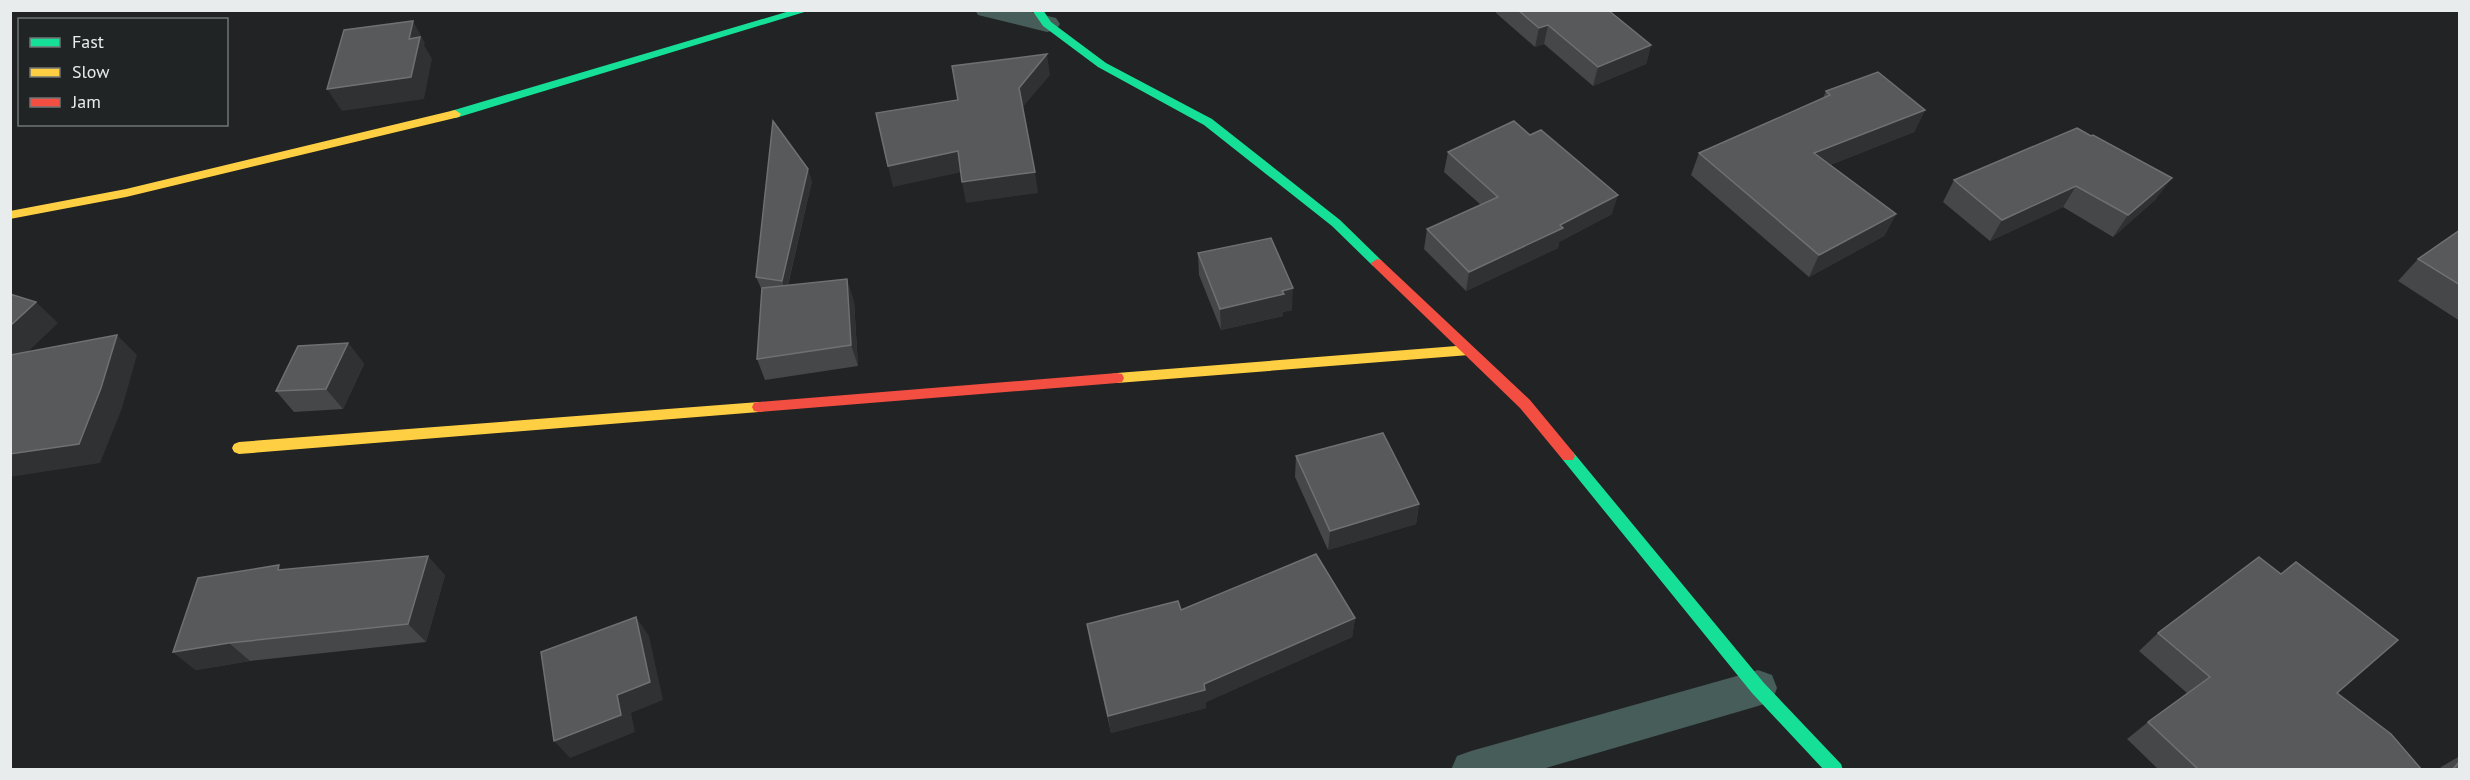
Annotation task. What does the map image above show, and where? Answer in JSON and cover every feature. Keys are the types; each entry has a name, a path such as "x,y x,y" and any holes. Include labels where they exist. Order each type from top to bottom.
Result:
{"street":[{"path":"10,215 126,193 468,111 677,51 806,10"},
{"path":"987,10 1042,17 1102,64 1208,122 1336,222 1525,404 1758,688 1835,770"},
{"path":"239,448 1469,350"},
{"path":"1471,770 1758,688"}],"building":[{"path":"1518,10 1608,10 1651,45 1598,67 1548,25 1539,28"},
{"path":"413,21 409,39 420,37 411,77 327,89 344,30"},
{"path":"1047,54 1019,88 1035,172 962,182 958,151 888,166 876,113 958,100 952,66"},
{"path":"1878,72 1925,110 1814,153 1896,214 1819,255 1699,153 1830,95 1826,91"},
{"path":"773,121 808,169 782,281 756,277"},
{"path":"1514,121 1530,135 1541,130 1618,195 1560,225 1563,228 1469,272 1427,229 1498,197 1448,152"},
{"path":"2077,128 2172,178 2128,215 2076,186 2002,220 1954,180"},
{"path":"2460,230 2460,285 2418,259"},
{"path":"1271,238 1293,288 1282,291 1284,294 1220,309 1198,253"},
{"path":"847,279 851,345 757,359 762,288"},
{"path":"10,294 36,302 10,326"},
{"path":"117,335 101,388 79,444 10,454 10,355"},
{"path":"348,343 326,389 276,391 298,346"},
{"path":"1383,433 1419,504 1330,531 1296,456"},
{"path":"1316,554 1355,618 1204,684 1205,690 1108,716 1087,624 1178,601 1181,610"},
{"path":"428,556 408,624 229,643 173,652 198,578 279,565 278,570"},
{"path":"2259,557 2281,574 2296,562 2398,640 2337,693 2391,734 2422,770 2199,770 2148,722 2210,677 2158,633"},
{"path":"636,617 650,682 617,695 621,715 554,741 541,652"},
{"path":"2460,761 2460,770 2452,770"}],"traffic: fast":[{"path":"455,114 806,10"},
{"path":"1037,10 1047,24 1102,65 1208,122 1336,223 1377,263"},
{"path":"1568,456 1758,688 1835,770"}],"traffic: slow":[{"path":"10,215 126,193 455,114"},
{"path":"1117,378 1469,350"},
{"path":"239,448 759,407"}],"traffic: jam":[{"path":"1377,263 1525,404 1568,456"},
{"path":"759,407 1117,378"}]}
